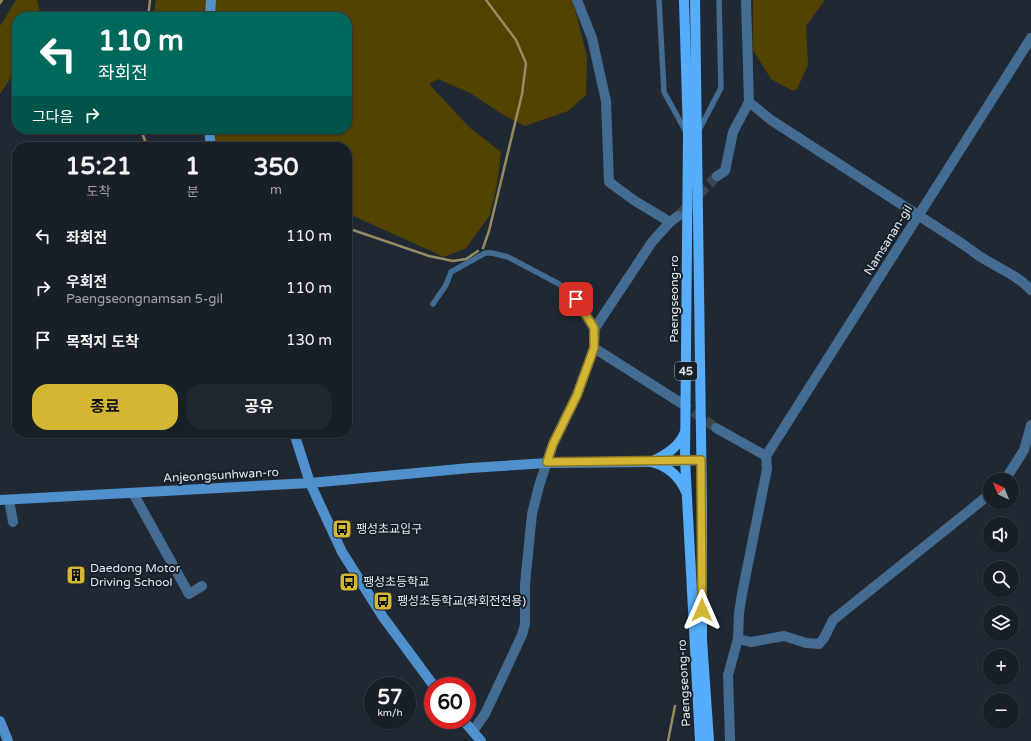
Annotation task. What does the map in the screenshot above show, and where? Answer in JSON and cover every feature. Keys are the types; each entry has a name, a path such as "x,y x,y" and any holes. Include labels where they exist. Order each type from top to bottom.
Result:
{"main road":[{"path":"210,12 211,0"},
{"name":"Paengseong-ro","path":"684,0 693,135 701,460 702,640 709,741"},
{"name":"Paengseong-ro","path":"695,0 685,460 700,741"},
{"path":"652,462 672,450 682,439 686,430"},
{"path":"296,438 310,483 342,552 383,617 427,677"},
{"name":"Anjeongsunhwan-ro","path":"5,500 310,483 547,462 652,462 701,460"},
{"path":"652,462 661,464 675,476 684,487 687,498"},
{"path":"0,721 8,741"},
{"path":"473,731 481,741"}],"street":[{"path":"473,731 485,714 522,635 525,624 525,584 532,514 553,444 577,395 594,348 594,328 652,242 674,219 635,201 609,182 606,101 592,38 577,0"},
{"path":"717,176 725,171 733,132 750,102 746,0"},
{"name":"Namsanan-gil","path":"766,456 1031,38"},
{"path":"750,102 771,120 958,241 981,258 1015,276 1031,290"},
{"path":"594,348 680,404"},
{"path":"1009,473 1024,450 1031,424"},
{"path":"716,428 766,456 767,469 742,594 738,639 728,675 730,741"},
{"path":"134,493 189,594 202,586"},
{"path":"5,500 13,522"},
{"path":"738,639 751,642 784,636 806,643 819,644 834,620 983,500"}],"lane":[{"path":"659,0 664,92 693,135 721,88 719,0"},
{"path":"434,304 446,285 451,272 485,253 492,253 508,257 559,284 576,299 594,328"}],"shaded area":[{"path":"16,0 37,0 40,12 12,12 12,76 0,94 0,26"},
{"path":"156,0 572,0 587,57 586,95 568,111 525,126 502,114 470,93 438,79 429,84 470,128 501,152 497,184 490,215 466,248 444,257 352,215 352,142 215,142 215,134 352,134 352,12 154,12"},
{"path":"753,0 825,0 806,26 808,65 797,89 793,91 771,79 753,50"}],"waterway":[{"path":"149,12 150,0"},
{"path":"483,248 489,231 522,94 526,63 516,40 486,0"},
{"path":"143,134 145,142"},
{"path":"352,230 429,256 453,261 466,259 478,251"},
{"path":"668,741 675,706"}],"tunnel":[{"path":"678,216 717,176"},
{"path":"681,403 716,428"}],"place":[{"name":"팽성초교입구","path":"342,529"},
{"name":"Daedong Motor Driving School","path":"76,575"},
{"name":"팽성초등학교","path":"349,582"},
{"name":"팽성초등학교(좌회전전용)","path":"383,601"}],"route":[{"path":"576,299 594,328 594,348 577,395 553,444 547,462 652,462 701,460 702,610"}]}
